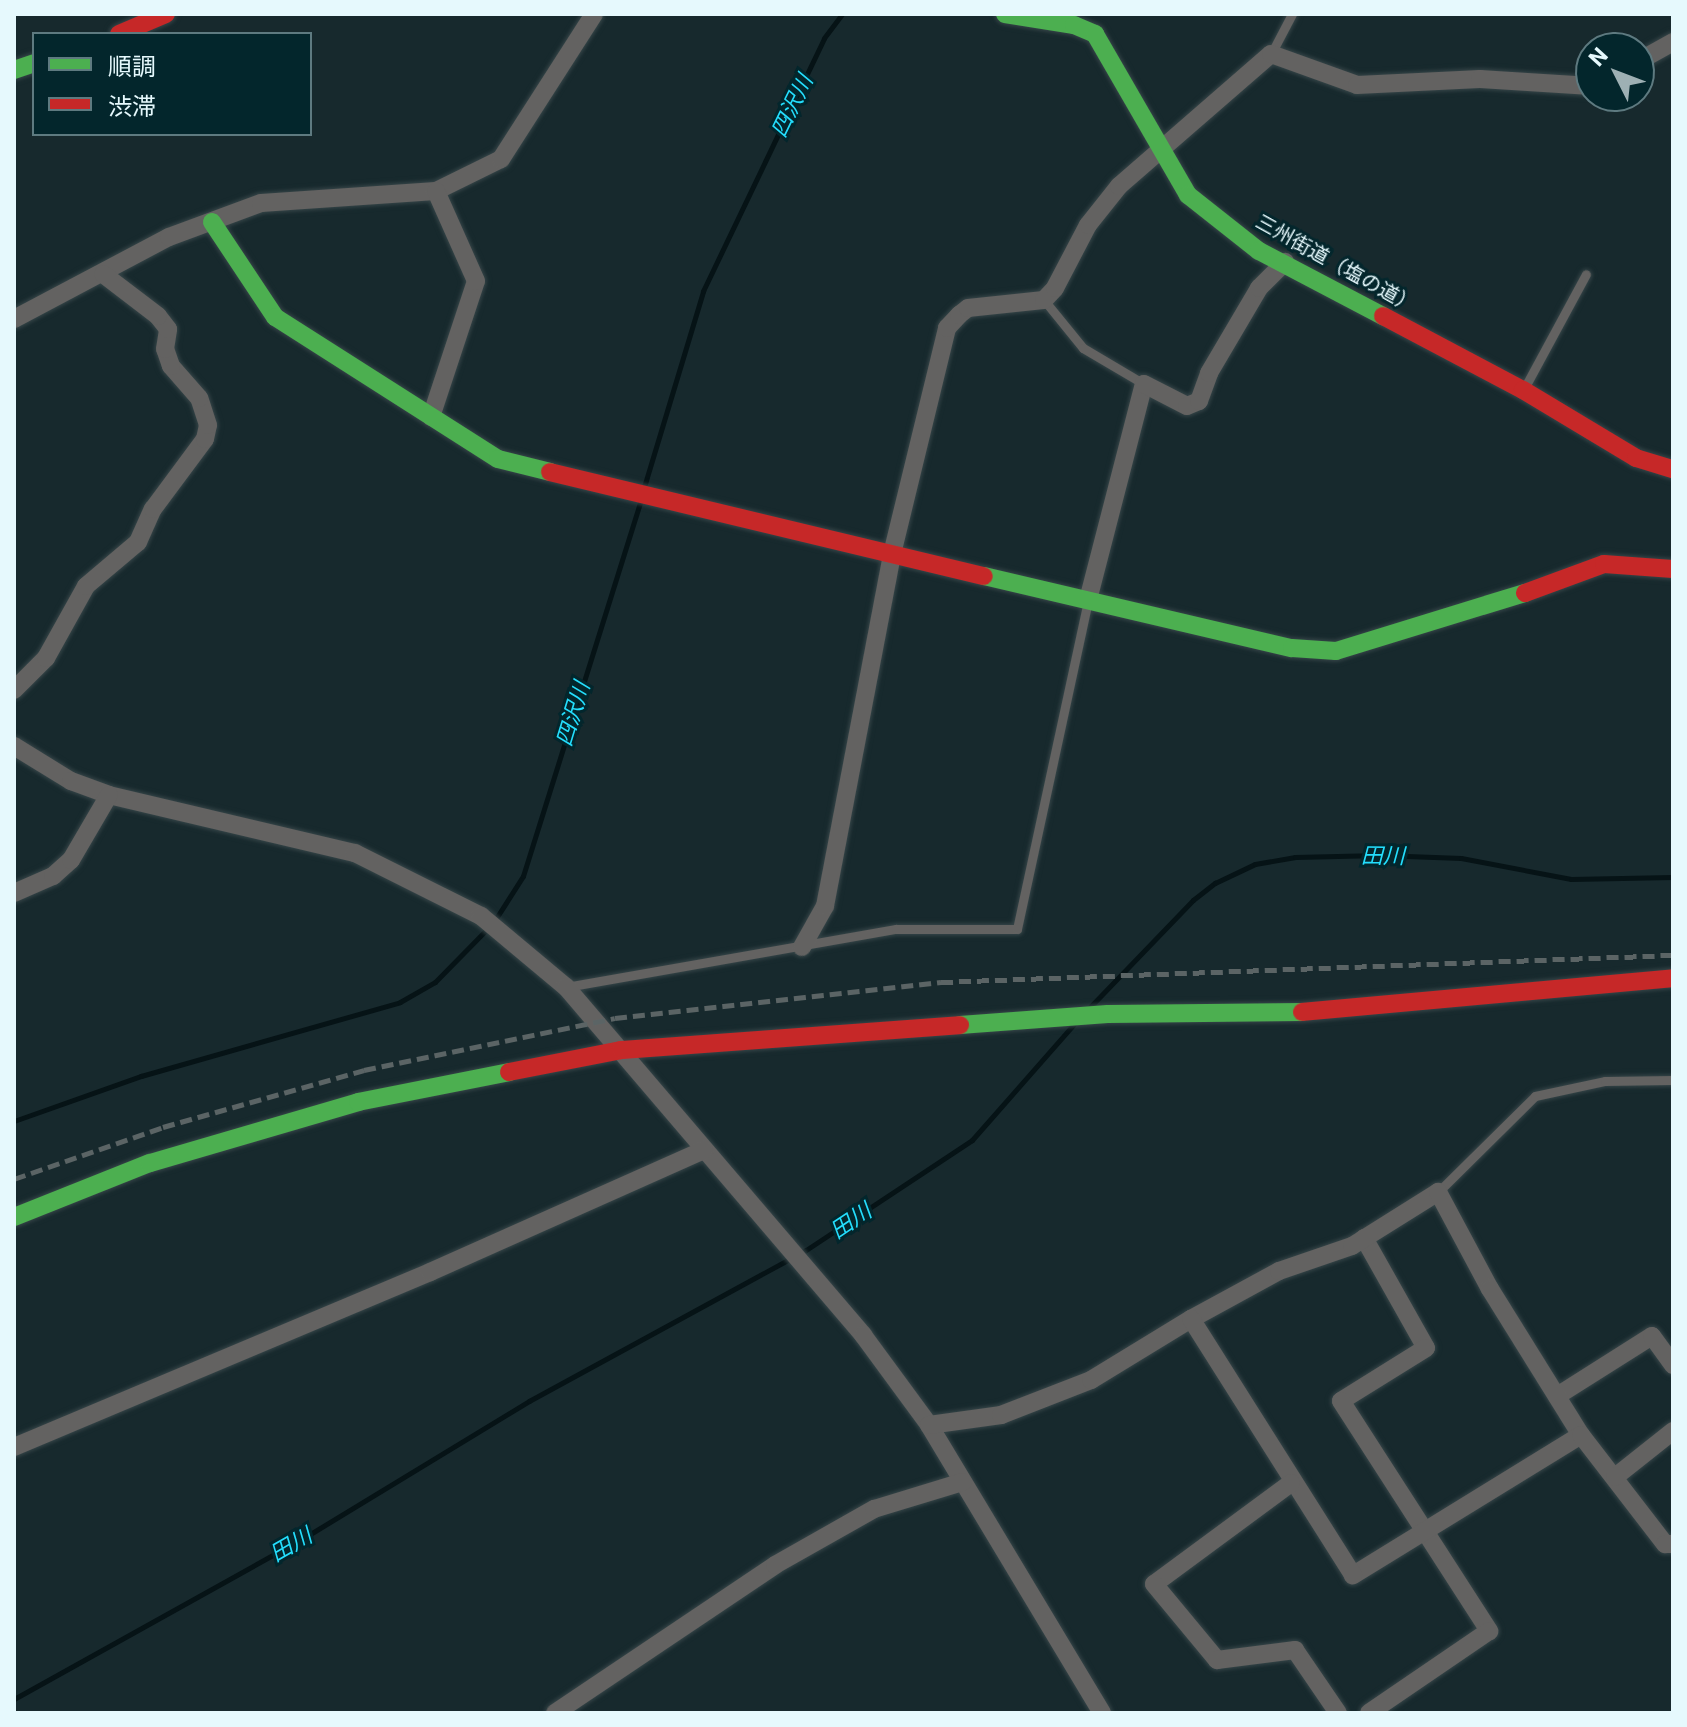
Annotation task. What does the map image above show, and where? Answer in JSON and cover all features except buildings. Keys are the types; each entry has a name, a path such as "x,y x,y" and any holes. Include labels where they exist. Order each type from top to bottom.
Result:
{"main road":[{"path":"124,32 166,14"},
{"name":"三州街道（塩の道）","path":"1005,14 1074,25 1095,34 1188,195 1259,251 1523,390 1636,458 1673,469"},
{"path":"212,222 275,317 498,459 892,554 1292,648 1336,651 1450,620 1604,564 1673,569"},
{"path":"14,1217 150,1163 358,1102 621,1050 1064,1016 1348,1012 1673,978"}],"street":[{"path":"14,319 169,237 261,203 436,191 501,159 594,14"},
{"path":"1655,52 1673,42"},
{"path":"802,947 825,906 892,554 947,328 968,308 1044,300 1088,225 1162,147 1271,54 1357,85 1480,79 1575,85"},
{"path":"431,417 476,281 436,191"},
{"path":"1088,600 1144,384 1187,406 1199,401 1209,373 1259,288 1285,262"},
{"path":"14,690 46,658 86,586 138,542 153,509 205,439 208,425 199,398 171,366 165,349 168,329 158,316 103,274"},
{"path":"14,746 71,781 109,795 355,853 481,916 566,987 805,1269 929,1425 1102,1713"},
{"path":"14,893 53,876 71,860 109,795"},
{"path":"14,1447 430,1272 704,1150"},
{"path":"929,1425 1001,1415 1091,1380 1191,1319 1279,1271 1364,1238 1438,1192 1490,1289 1581,1435 1665,1544 1673,1544"},
{"path":"1364,1238 1426,1348 1341,1401 1489,1631 1369,1713"},
{"path":"1191,1319 1291,1483 1353,1575 1581,1435"},
{"path":"1557,1396 1652,1336 1673,1365"},
{"path":"1615,1477 1673,1431"},
{"path":"555,1713 787,1558 874,1509 963,1482"},
{"path":"1291,1483 1154,1584 1217,1660 1295,1650 1338,1713"}],"lane":[{"path":"1271,54 1292,14"},
{"path":"1523,390 1586,274"},
{"path":"1044,300 1083,348 1144,384"},
{"path":"566,987 896,929 1017,929 1088,600"},
{"path":"1438,1192 1535,1096 1605,1081 1673,1080"}],"waterway":[{"name":"四沢川","path":"644,487 703,291 824,38 842,14"},
{"name":"四沢川","path":"495,920 523,876 641,500"},
{"name":"田川","path":"1089,1008 1193,900 1215,883 1255,864 1295,857 1380,855 1461,858 1571,879 1673,877"},
{"name":"四沢川","path":"14,1121 141,1076 400,1002 435,982 488,928"},
{"name":"田川","path":"14,1699 302,1539 529,1401 806,1250 972,1140 1074,1024"}],"railway":[{"path":"14,1179 163,1127 364,1070 615,1018 941,982 1673,955"}],"traffic: fast":[{"path":"1005,14 1074,25 1095,34 1188,195 1259,251 1383,316"},
{"path":"14,70 32,64"},
{"path":"212,222 275,317 498,459 550,472"},
{"path":"984,576 1292,648 1336,651 1525,593"},
{"path":"960,1025 1108,1014 1302,1012"},
{"path":"14,1217 150,1163 358,1102 509,1072"}],"traffic: jam":[{"path":"124,32 166,14"},
{"path":"1383,316 1523,390 1636,458 1673,469"},
{"path":"550,472 984,576"},
{"path":"1525,593 1604,564 1673,569"},
{"path":"1302,1012 1673,978"},
{"path":"509,1072 621,1050 960,1025"}]}
